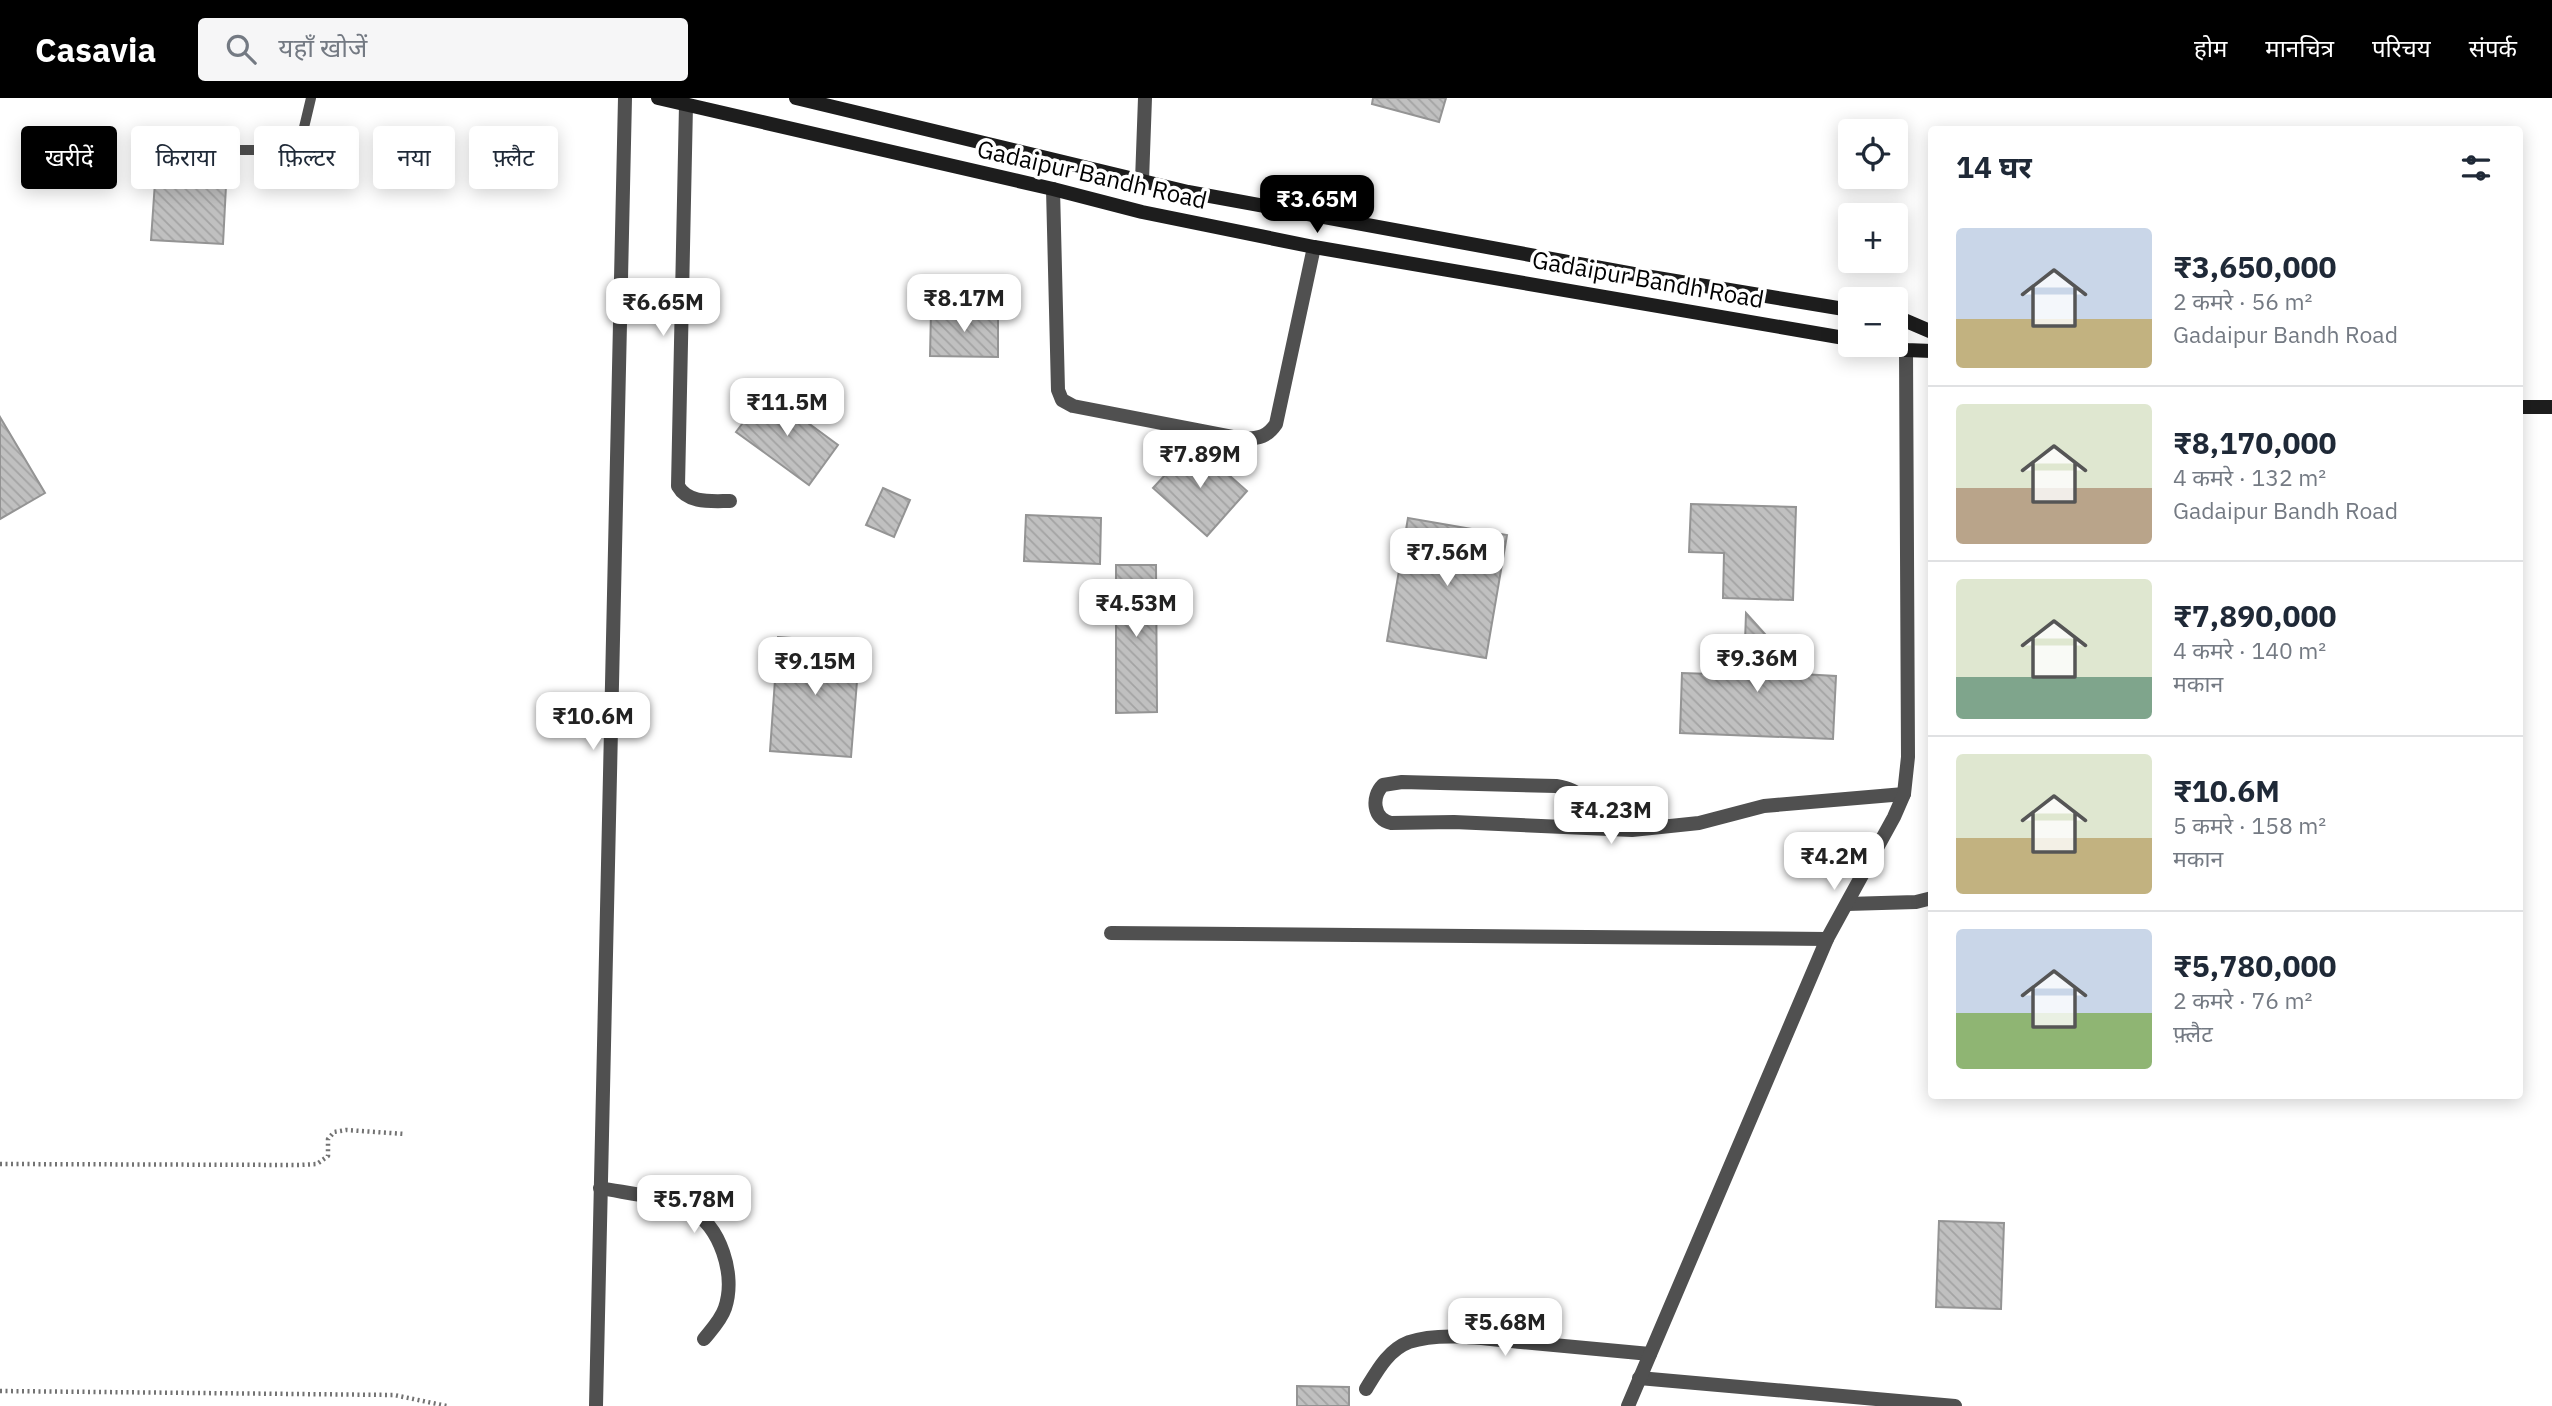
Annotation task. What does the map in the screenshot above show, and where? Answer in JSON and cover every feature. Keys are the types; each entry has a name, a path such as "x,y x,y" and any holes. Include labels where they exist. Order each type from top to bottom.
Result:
{"street":[{"path":"596,1406 625,98"},
{"name":"Gadaipur Bandh Road","path":"658,98 1142,212 1314,247 1838,337"},
{"path":"796,98 1188,192 1332,220 1838,308"},
{"path":"1142,181 1145,98"},
{"path":"686,105 678,486 688,496 704,501 730,501"},
{"path":"1053,189 1058,390 1062,400 1073,406 1244,439 1260,438 1269,434 1276,424 1314,247"},
{"path":"1908,322 1928,330"},
{"path":"1908,350 1928,351"},
{"path":"1628,1406 1827,939 1904,794 1908,757 1906,357"},
{"path":"2523,407 2552,407"},
{"path":"1586,826 1588,804 1567,788 1402,782 1383,785 1377,794 1376,810 1379,817 1391,823 1586,826 1632,830 1699,823 1764,806 1904,794"},
{"path":"1847,904 1916,902 1928,899"},
{"path":"1111,933 1827,939"},
{"path":"600,1188 677,1204 700,1215 711,1228 721,1246 728,1289 724,1311 704,1339"},
{"path":"1366,1389 1382,1363 1400,1347 1415,1341 1449,1337 1480,1338 1650,1354"},
{"path":"1639,1378 1955,1406"}],"lane":[{"path":"240,150 273,150 301,140 310,98"}],"path":[{"path":"0,1164 317,1164 328,1156 328,1139 334,1132 346,1130 405,1134"},
{"path":"0,1391 394,1395 447,1406"}],"building":[{"path":"1373,98 1446,98 1439,122 1372,104"},
{"path":"155,189 226,189 223,244 151,240"},
{"path":"931,311 998,312 998,357 930,356"},
{"path":"766,392 838,445 809,485 736,432"},
{"path":"0,417 45,493 0,519"},
{"path":"1194,444 1247,491 1207,536 1153,488"},
{"path":"883,488 910,500 894,537 866,525"},
{"path":"1691,504 1796,507 1793,600 1723,598 1724,553 1689,552"},
{"path":"1026,515 1101,518 1100,564 1024,561"},
{"path":"1408,518 1507,535 1486,658 1387,641"},
{"path":"1116,565 1156,565 1157,712 1116,713"},
{"path":"1746,613 1801,674 1836,676 1833,739 1680,733 1682,673 1712,674 1712,656 1731,641 1745,642"},
{"path":"778,637 860,643 851,757 770,751"},
{"path":"1939,1221 2004,1223 2001,1309 1936,1307"},
{"path":"1297,1386 1349,1387 1349,1406 1297,1406"}]}
